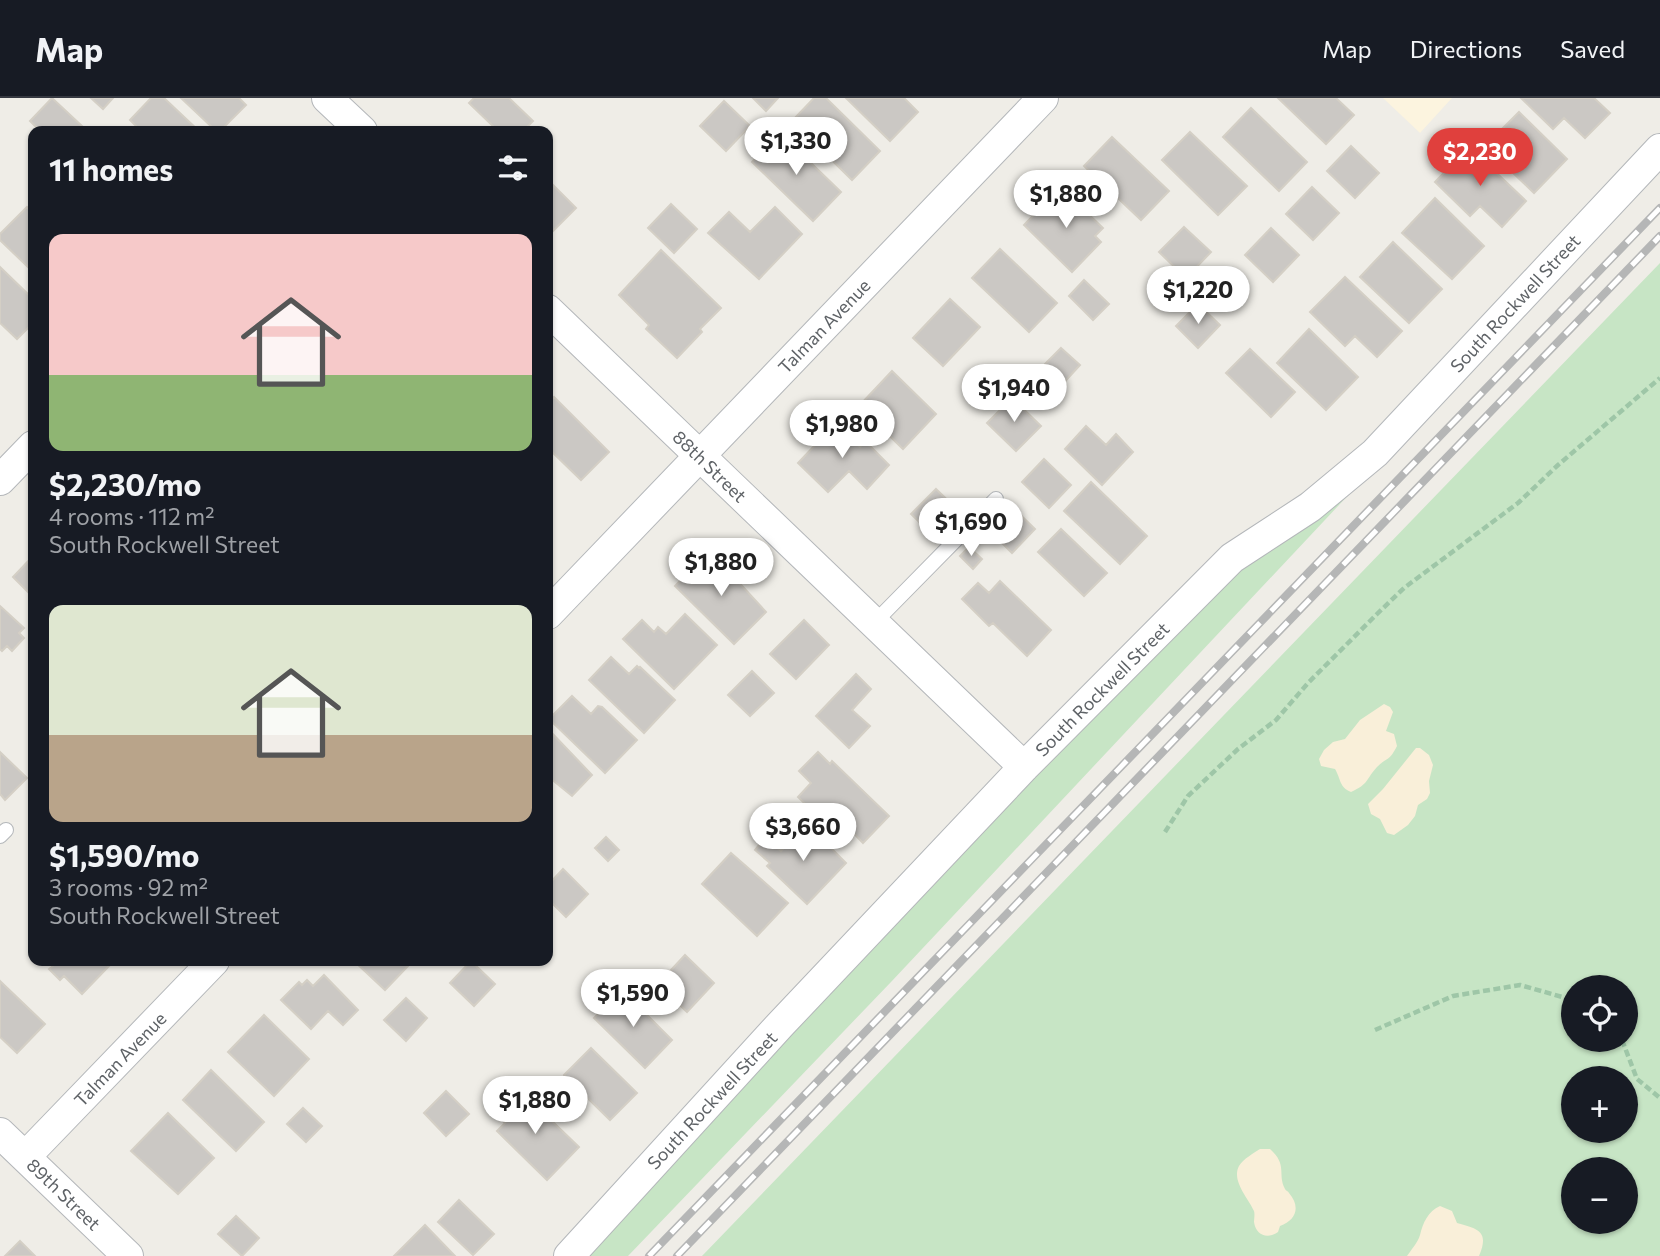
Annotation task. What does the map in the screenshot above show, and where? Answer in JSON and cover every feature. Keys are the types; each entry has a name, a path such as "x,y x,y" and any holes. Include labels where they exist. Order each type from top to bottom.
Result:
{"street":[{"name":"Talman Avenue","path":"553,609 1043,98"},
{"name":"South Rockwell Street","path":"569,1256 789,1015 1024,767 1232,558 1310,507 1375,453 1660,149"},
{"name":"88th Street","path":"553,315 1024,767"},
{"path":"0,480 28,451"},
{"name":"Talman Avenue","path":"26,1157 209,966"},
{"name":"89th Street","path":"0,1133 128,1256"}],"lane":[{"path":"874,622 996,499"}],"path":[{"path":"1164,832 1188,796 1238,749 1276,720 1308,682 1404,588 1518,503 1660,378"},
{"path":"1375,1030 1453,996 1520,985 1561,997"},
{"path":"1627,1052 1637,1079 1660,1098"}],"shaded area":[{"path":"1383,98 1452,98 1420,133"}],"green space":[{"path":"1660,263 1660,1256 702,1256"},
{"path":"1370,472 891,982 628,1256 587,1256 697,1134 951,867 1035,772 1243,564"}],"sand":[{"path":"1384,704 1393,712 1386,731 1394,734 1397,746 1392,755 1377,767 1364,784 1351,792 1342,785 1335,769 1321,766 1319,759 1333,742 1345,739 1360,720"},
{"path":"1416,748 1429,755 1433,765 1429,781 1430,793 1427,799 1418,805 1415,816 1408,825 1394,835 1387,833 1380,819 1371,814 1368,804"},
{"path":"1260,1149 1270,1149 1279,1160 1285,1190 1293,1198 1296,1208 1293,1217 1280,1226 1278,1232 1270,1235 1263,1235 1255,1227 1254,1211 1237,1178 1241,1163"},
{"path":"1440,1206 1452,1211 1457,1223 1480,1232 1483,1241 1479,1256 1407,1256 1418,1240 1427,1218"}],"building":[{"path":"52,98 82,126 35,126 30,121"},
{"path":"91,98 113,98 103,109"},
{"path":"151,98 164,98 194,126 136,126 130,120"},
{"path":"181,98 239,98 246,105 225,126 211,126"},
{"path":"474,98 509,98 533,121 528,126 493,126 469,103"},
{"path":"753,98 778,98 766,111"},
{"path":"814,98 826,98 880,151 852,180 792,121"},
{"path":"846,98 904,98 918,112 890,141"},
{"path":"1278,98 1336,98 1354,115 1326,144"},
{"path":"1521,98 1594,98 1610,113 1585,138 1564,118 1553,129"},
{"path":"724,101 750,126 726,151 700,126"},
{"path":"1251,108 1307,162 1279,191 1223,137"},
{"path":"1519,112 1567,159 1534,193 1485,146"},
{"path":"1190,132 1247,186 1218,215 1162,160"},
{"path":"780,133 841,192 813,221 752,162"},
{"path":"1112,137 1169,191 1141,220 1084,166"},
{"path":"1351,146 1379,173 1355,198 1327,171"},
{"path":"1469,147 1526,201 1502,227 1480,206 1470,216 1435,182"},
{"path":"553,185 576,208 553,231"},
{"path":"1312,187 1339,213 1313,240 1286,214"},
{"path":"1064,191 1103,228 1095,236 1101,242 1072,272 1024,225 1053,195 1056,198"},
{"path":"1435,198 1484,246 1452,279 1402,233"},
{"path":"671,204 697,229 674,253 648,228"},
{"path":"775,207 802,234 759,279 708,233 729,212 750,232"},
{"path":"28,208 28,267 0,240 0,234"},
{"path":"1184,227 1211,252 1186,278 1159,252"},
{"path":"1271,228 1299,255 1273,282 1245,255"},
{"path":"1393,242 1442,289 1409,323 1360,277"},
{"path":"1000,249 1057,303 1029,332 972,278"},
{"path":"661,250 721,308 677,358 646,329 649,325 619,295"},
{"path":"0,267 28,294 28,328 17,339 0,323"},
{"path":"1345,277 1402,331 1377,357 1355,336 1345,346 1310,312"},
{"path":"1084,280 1109,304 1093,320 1069,296"},
{"path":"950,299 980,327 943,366 913,338"},
{"path":"1198,304 1220,325 1198,348 1176,326"},
{"path":"1309,329 1358,377 1326,410 1277,363"},
{"path":"1061,348 1080,365 1058,389 1039,370"},
{"path":"1250,349 1295,392 1271,417 1226,373"},
{"path":"892,371 936,414 903,449 859,406"},
{"path":"553,398 609,452 581,480 553,453"},
{"path":"1012,398 1041,426 1016,451 987,423"},
{"path":"836,423 860,447 865,441 889,465 867,489 849,471 828,492 798,463"},
{"path":"1086,426 1106,445 1116,434 1133,452 1102,485 1065,449"},
{"path":"1044,459 1071,485 1049,508 1022,482"},
{"path":"1091,482 1147,536 1120,564 1064,511"},
{"path":"936,489 959,511 934,536 911,514"},
{"path":"1010,505 1035,529 1012,553 987,528"},
{"path":"1061,529 1107,573 1084,596 1038,552"},
{"path":"969,547 982,559 973,569 960,556"},
{"path":"707,554 719,566 722,564 766,612 734,644 675,586"},
{"path":"28,561 28,592 13,577"},
{"path":"1000,581 1051,630 1027,656 993,623 989,626 962,599 978,583 989,593"},
{"path":"0,606 24,628 19,633 24,638 12,651 7,646 2,651 0,649"},
{"path":"685,614 717,645 674,689 623,639 642,620 654,632 658,627 666,634"},
{"path":"804,620 829,645 796,679 770,654"},
{"path":"611,657 629,674 637,666 640,667 675,700 644,733 589,680"},
{"path":"752,671 774,693 750,716 728,695"},
{"path":"856,674 871,689 852,710 870,726 849,748 816,716"},
{"path":"572,696 591,714 598,706 602,707 637,740 605,773 553,723 553,715"},
{"path":"553,734 592,775 572,796 553,780"},
{"path":"0,752 27,778 5,800 0,794"},
{"path":"818,752 830,764 832,761 889,816 863,843 842,821 833,831 798,797 811,783 799,771"},
{"path":"807,824 846,863 807,904 767,866 770,863 755,850 766,837 781,851"},
{"path":"606,837 619,850 608,861 595,848"},
{"path":"731,853 788,903 757,936 702,884"},
{"path":"563,869 588,894 566,917 553,904 553,880"},
{"path":"685,955 714,983 687,1012 658,984"},
{"path":"53,966 109,966 82,994 64,976 60,980 49,969"},
{"path":"359,966 408,966 385,990"},
{"path":"466,966 476,966 495,984 474,1006 450,983"},
{"path":"324,975 358,1010 343,1025 328,1011 311,1029 281,1000 299,982 302,985 307,980 313,986"},
{"path":"0,981 45,1024 17,1053 0,1037"},
{"path":"622,990 672,1040 645,1068 594,1018"},
{"path":"406,998 427,1018 406,1041 384,1020"},
{"path":"264,1015 309,1059 274,1096 228,1052"},
{"path":"591,1048 637,1093 610,1120 564,1075"},
{"path":"211,1070 264,1122 236,1151 183,1100"},
{"path":"446,1091 469,1114 446,1136 424,1113"},
{"path":"505,1097 519,1109 529,1099 579,1147 547,1180 497,1131 505,1123 491,1111"},
{"path":"303,1108 322,1126 306,1142 287,1124"},
{"path":"168,1113 214,1158 178,1194 131,1151"},
{"path":"459,1200 494,1234 473,1255 438,1222"},
{"path":"236,1216 259,1238 242,1256 218,1234"},
{"path":"425,1225 455,1256 394,1256"},
{"path":"20,1241 35,1256 5,1256"}],"railway":[{"path":"649,1256 1660,208"},
{"path":"677,1256 1660,236"}]}
